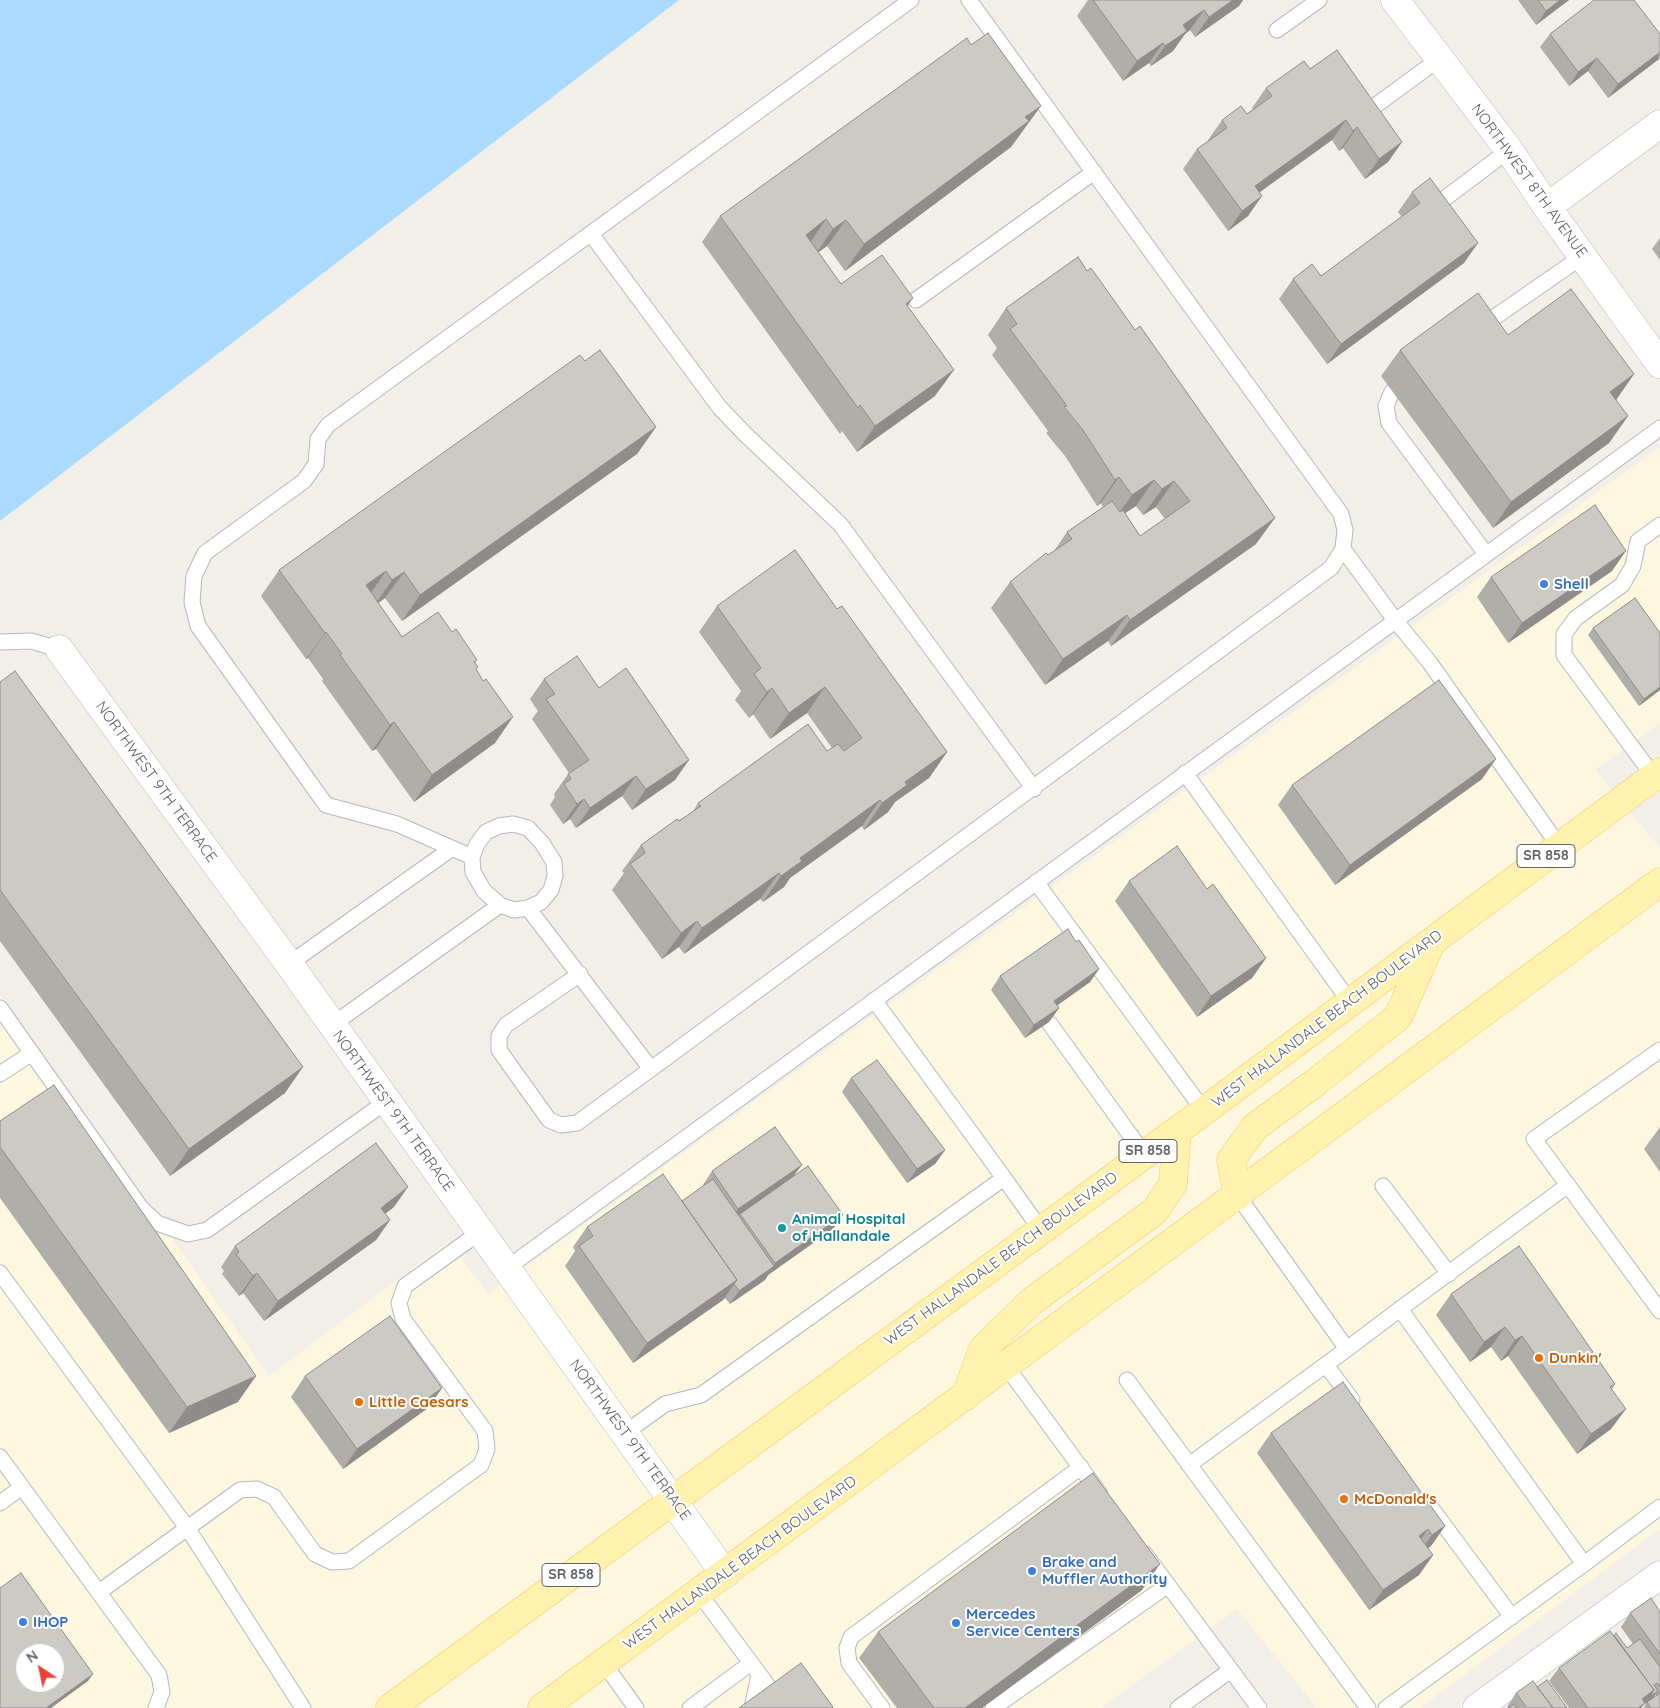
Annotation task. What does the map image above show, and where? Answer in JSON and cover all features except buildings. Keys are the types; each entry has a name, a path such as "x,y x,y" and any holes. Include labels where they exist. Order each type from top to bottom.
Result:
{"main road":[{"name":"WEST HALLANDALE BEACH BOULEVARD","path":"390,1708 1177,1131 1432,940 1657,775"},
{"name":"WEST HALLANDALE BEACH BOULEVARD","path":"542,1708 1238,1196 1660,882"},
{"path":"1238,1196 1231,1160 1255,1127 1316,1082 1398,1017 1432,940"},
{"path":"965,1397 983,1348 1032,1301 1155,1211 1173,1184 1177,1131"}],"street":[{"name":"NORTHWEST 8TH AVENUE","path":"1396,0 1438,59 1509,150 1547,208 1660,364"},
{"path":"1547,208 1660,124"},
{"name":"NORTHWEST 9TH TERRACE","path":"59,650 289,964 726,1574"},
{"path":"1477,1708 1660,1575"}],"lane":[{"path":"472,858 397,824 326,806 198,626 192,602 194,576 205,553 304,481 316,464 318,439 328,424 911,0"},
{"path":"580,974 506,1025 499,1036 499,1050 549,1120 561,1125 576,1123 1034,789 1332,568 1343,549 1345,530 1341,514 969,0"},
{"path":"1277,30 1319,0"},
{"path":"1364,114 1438,59"},
{"path":"1431,209 1509,150"},
{"path":"916,300 1094,172"},
{"path":"591,234 720,408 840,524 1034,789"},
{"path":"1470,334 1583,256"},
{"path":"1392,392 1386,406 1389,423 1486,554"},
{"path":"507,1268 1660,428"},
{"path":"1657,775 1564,655 1564,634 1576,618 1622,585 1633,566 1638,541 1660,525"},
{"path":"1343,549 1395,620 1430,663 1559,846"},
{"path":"0,642 31,640 59,650"},
{"path":"1185,773 1350,1002"},
{"path":"513,824 528,828 542,843 554,862 555,876 551,890 541,902 528,908 514,910 500,905 484,890 473,872 472,858 477,844 486,832 499,826 513,824"},
{"path":"289,964 451,849"},
{"path":"1036,882 1204,1111"},
{"path":"332,1025 500,905"},
{"path":"528,908 652,1069"},
{"path":"874,1000 1041,1230"},
{"path":"0,1008 141,1208 158,1223 188,1234 208,1230 387,1101"},
{"path":"1050,1024 1144,1154"},
{"path":"1660,1050 1534,1139 1660,1311"},
{"path":"0,1074 32,1053"},
{"path":"625,1433 664,1404 701,1394 1004,1178"},
{"path":"1189,1465 1568,1185"},
{"path":"1383,1186 1449,1274"},
{"path":"1238,1196 1347,1349"},
{"path":"99,1592 240,1490 257,1489 274,1498 315,1554 332,1562 349,1561 481,1465 487,1450 485,1431 403,1319 400,1303 405,1286 480,1232"},
{"path":"0,1272 188,1529 303,1708"},
{"path":"1400,1309 1584,1564"},
{"path":"1326,1365 1361,1412"},
{"path":"1006,1366 1110,1506"},
{"path":"1127,1380 1368,1708"},
{"path":"0,1457 159,1675 162,1692 156,1708"},
{"path":"882,1708 849,1662 847,1648 851,1637 1080,1467"},
{"path":"0,1503 22,1487"},
{"path":"1425,1499 1512,1617"},
{"path":"1386,1708 1660,1507"},
{"path":"1139,1546 1259,1708"},
{"path":"993,1708 1168,1585"},
{"path":"699,1593 773,1693"},
{"path":"603,1662 636,1708"},
{"path":"690,1708 755,1669"},
{"path":"752,1708 755,1669"},
{"path":"1178,1708 1231,1670"}],"shaded area":[{"path":"1660,447 1660,723 1595,770 1660,848 1660,1529 1420,1708 1317,1708 1237,1609 1101,1708 0,1708 0,995 269,1376 449,1241 488,1294"}],"water":[{"path":"0,0 679,0 0,521"}],"place":[{"name":"Shell","path":"1544,584"},
{"name":"Animal Hospital of Hallandale","path":"782,1228"},
{"name":"Dunkin'","path":"1539,1358"},
{"name":"Little Caesars","path":"359,1402"},
{"name":"McDonald's","path":"1344,1499"},
{"name":"Brake and Muffler Authority","path":"1032,1571"},
{"name":"IHOP","path":"23,1622"},
{"name":"Mercedes Service Centers","path":"956,1623"}]}
